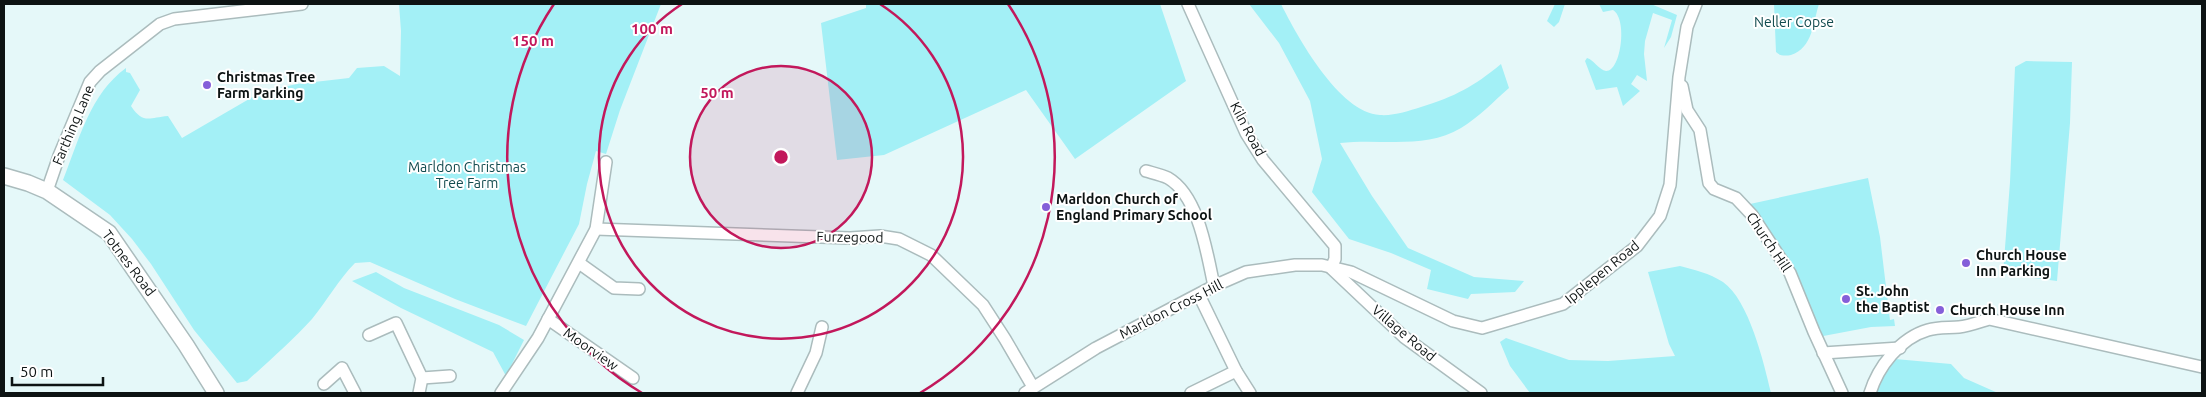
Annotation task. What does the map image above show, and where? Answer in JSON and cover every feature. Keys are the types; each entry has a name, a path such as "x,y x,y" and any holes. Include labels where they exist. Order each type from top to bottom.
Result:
{"street":[{"name":"Farthing Lane","path":"47,191 59,156 90,82 106,66 160,24 174,19 302,4"},
{"name":"Kiln Road","path":"1188,4 1246,133 1263,160 1335,246 1335,259 1331,268"},
{"name":"Ipplepen Road","path":"1331,268 1351,272 1453,321 1482,328 1563,304 1637,246 1660,216 1670,185 1679,77 1687,27 1696,4"},
{"name":"Church Hill","path":"1679,77 1687,110 1700,130 1709,183 1714,189 1736,198 1762,230 1792,276 1823,353 1842,393"},
{"path":"596,230 606,162"},
{"path":"1146,171 1168,178 1184,192 1194,210 1206,248 1214,286"},
{"name":"Totnes Road","path":"4,176 47,191 109,233 186,345 216,393"},
{"name":"Moorview","path":"501,393 538,338 596,230"},
{"name":"Furzegood","path":"596,230 850,238 880,236 899,239 931,255 983,305 1006,339 1029,390"},
{"path":"578,263 614,288 639,289"},
{"name":"Marldon Cross Hill","path":"1029,390 1096,348 1214,286 1246,272 1295,265 1322,265 1331,268"},
{"name":"Village Road","path":"1331,268 1404,337 1481,393"},
{"path":"1199,295 1236,371 1250,393"},
{"name":"Moorview","path":"548,319 633,378"},
{"path":"1870,393 1882,366 1900,348 1917,336 1929,330 1960,327 1989,319 2202,367"},
{"path":"369,335 396,323 422,378 419,393"},
{"path":"797,393 816,353 822,327"},
{"path":"1823,353 1900,348"},
{"path":"324,384 342,368 355,393"},
{"path":"1191,393 1236,371"},
{"path":"422,378 450,376"}],"green space":[{"name":"Marldon Christmas Tree Farm","path":"399,4 661,4 620,110 606,154 596,151 579,224 526,326 455,299 370,262 355,263 343,276 312,319 247,381 237,383 194,330 151,264 132,239 110,215 63,180 80,134 94,104 103,91 126,68 126,72 130,73 140,90 131,106 135,112 146,119 168,116 182,138 261,92 297,84 349,78 357,68 384,66 400,76 401,31"},
{"path":"866,4 1160,4 1186,81 1075,159 1026,90 884,155 837,160 821,23 866,8"},
{"path":"1249,4 1281,4 1297,35 1321,71 1335,87 1349,101 1365,111 1380,115 1401,113 1444,99 1473,85 1501,64 1509,88 1468,124 1447,135 1417,141 1340,143 1372,196 1408,248 1474,277 1524,281 1515,292 1471,294 1468,299 1427,289 1431,270 1391,253 1349,239 1312,192 1322,159 1310,101 1279,43"},
{"path":"1555,4 1565,4 1559,22 1554,27 1547,21"},
{"path":"1599,4 1651,4 1677,15 1671,37 1664,48 1672,20 1653,13 1645,41 1644,54 1647,81 1637,75 1631,84 1640,91 1623,106 1617,87 1596,90 1585,61 1587,58 1590,59 1606,71 1611,69 1616,63 1619,55 1621,34 1618,15 1613,10 1603,12"},
{"name":"Neller Copse","path":"1774,4 1819,4 1808,41 1798,52 1791,55 1783,55 1776,52"},
{"path":"2026,61 2072,62 2070,123 2057,281 2003,274 2010,182 2015,67"},
{"path":"1868,178 1880,237 1890,320 1894,319 1895,326 1871,327 1818,337 1789,263 1750,204"},
{"path":"1680,266 1712,276 1723,282 1732,291 1748,317 1771,393 1530,393 1510,366 1500,342 1506,338 1569,360 1608,361 1675,356 1669,344 1648,272"},
{"path":"376,272 404,288 499,325 524,340 506,376 493,352 401,308 352,281"},
{"path":"1895,359 1951,364 1964,378 1998,393 1875,393 1883,373"}],"place":[{"name":"Christmas Tree Farm Parking","path":"207,85"},
{"name":"Marldon Church of England Primary School","path":"1046,207"},
{"name":"Church House Inn Parking","path":"1966,263"},
{"name":"St. John the Baptist","path":"1846,299"},
{"name":"Church House Inn","path":"1940,310"}]}
